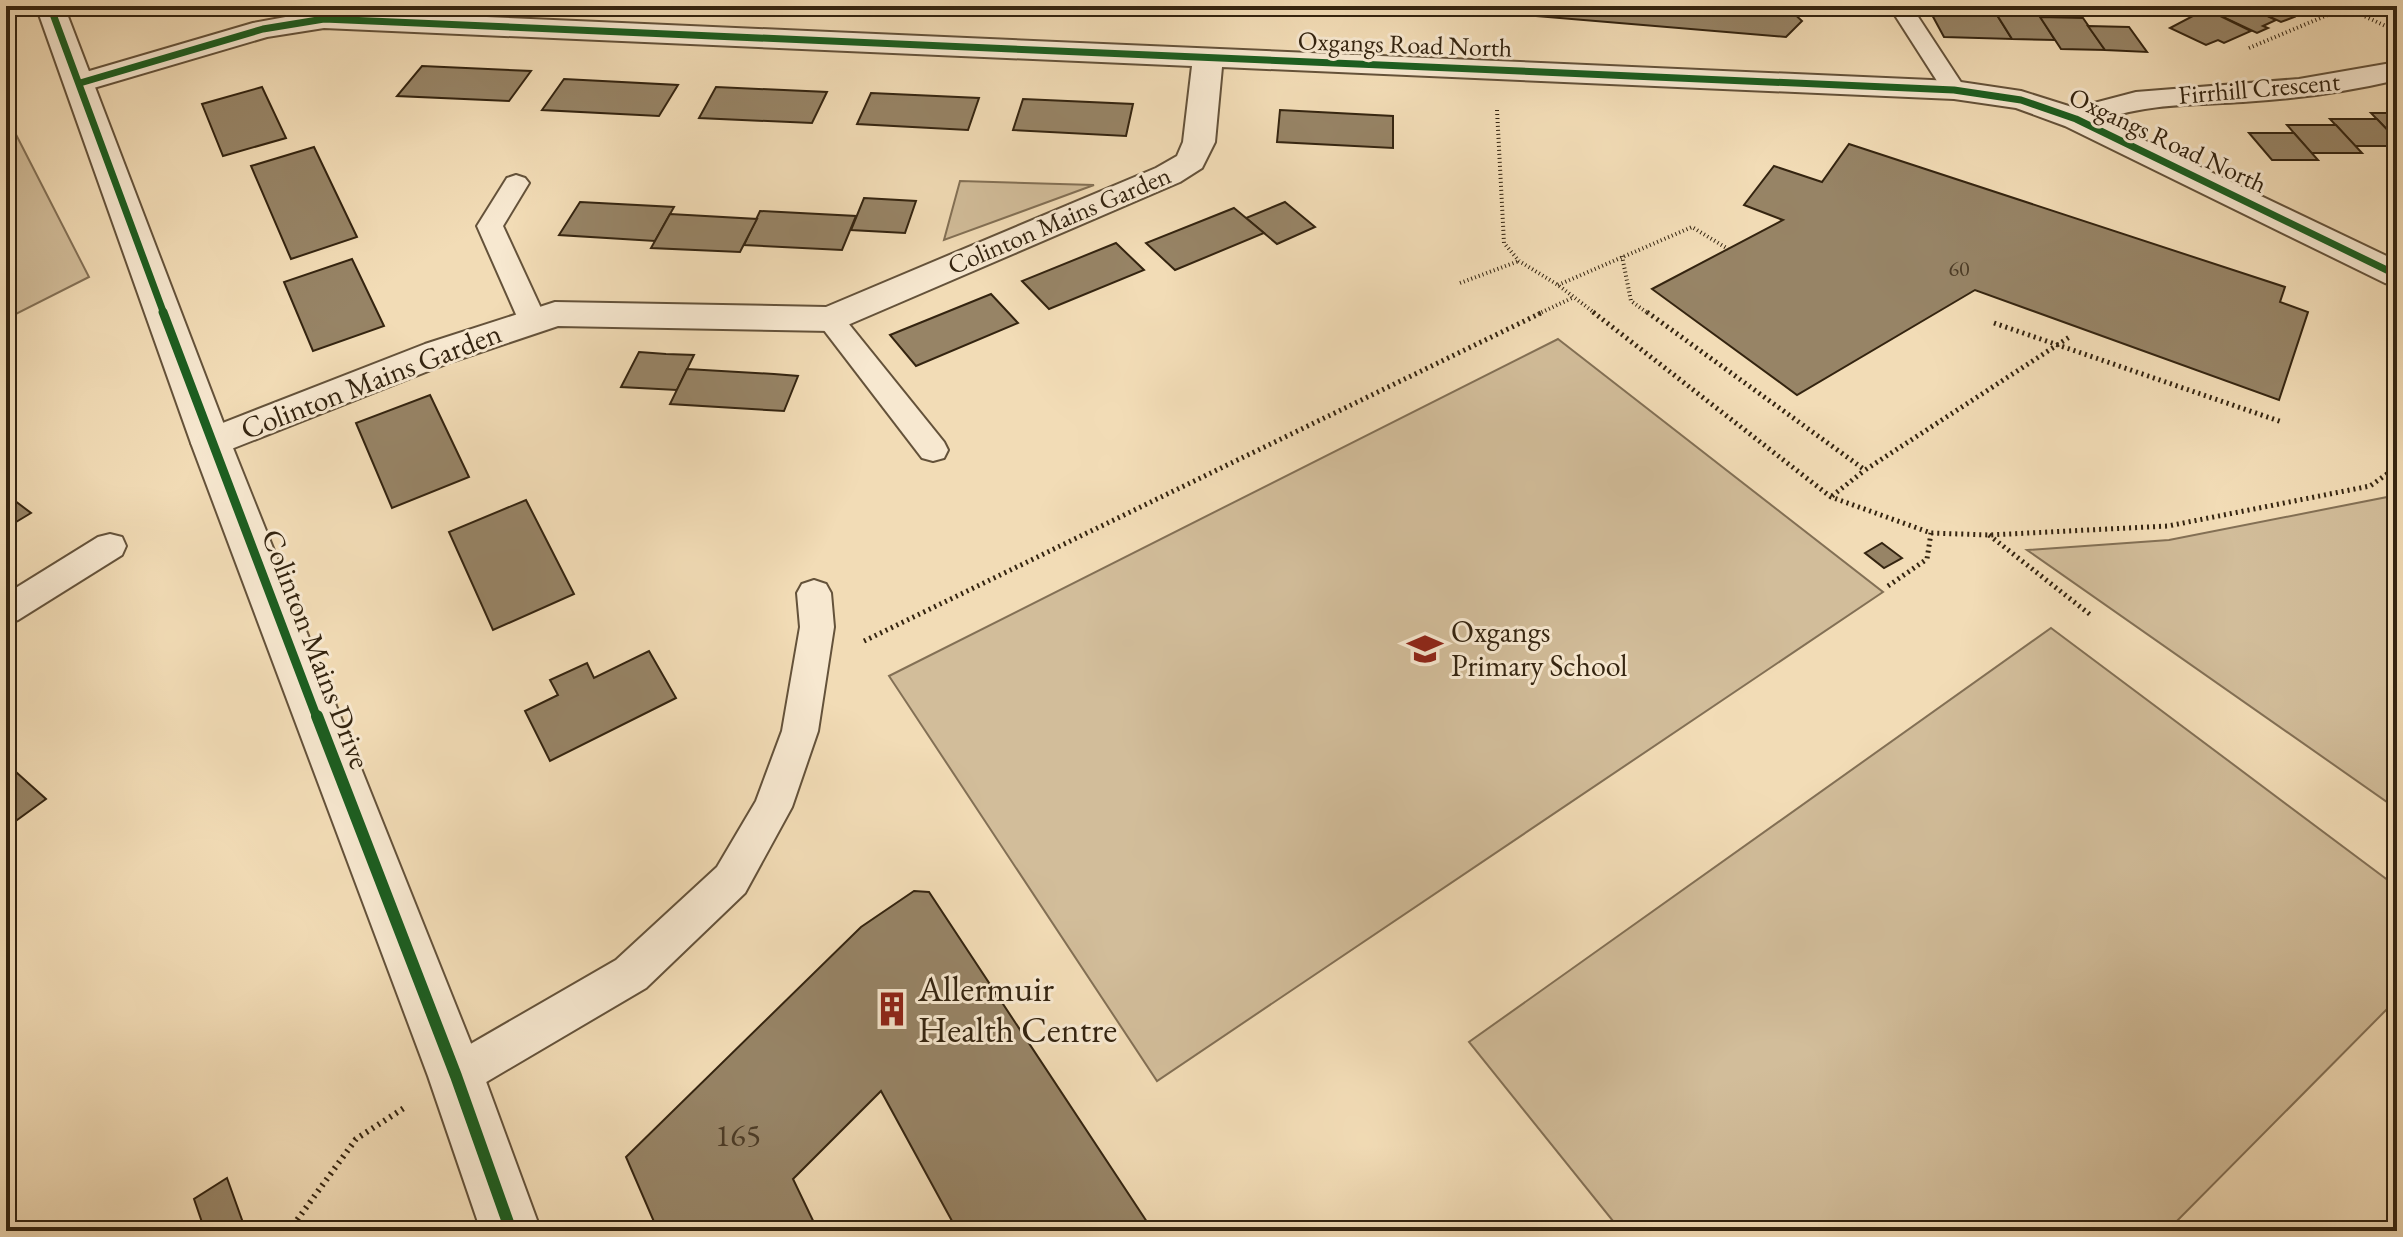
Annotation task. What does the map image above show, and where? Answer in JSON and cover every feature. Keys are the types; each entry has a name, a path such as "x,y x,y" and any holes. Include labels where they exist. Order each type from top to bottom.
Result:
{"street":[{"path":"50,6 80,83"},
{"name":"Oxgangs Road North","path":"80,83 263,29 298,14 324,19 1954,90 2021,100 2076,119 2397,275"},
{"name":"Colinton Mains Garden","path":"211,443 532,319 555,314 830,319 1168,175 1191,161 1199,142 1208,58"},
{"name":"Firrhill Crescent","path":"2076,119 2107,105 2135,99 2297,89 2397,71"},
{"name":"Colinton Mains Drive","path":"80,83 211,443 456,1076 511,1231"}],"lane":[{"path":"1900,6 1954,90"},
{"name":"Colinton Mains Garden","path":"516,183 490,226 532,319"},
{"path":"830,319 933,450"},
{"path":"6,611 110,546"},
{"path":"456,1076 631,974 731,880 773,807 800,731 817,627 814,593"}],"path":[{"path":"2346,7 2397,31"},
{"path":"1491,69 1497,108 1504,243 1519,261 1558,285 1831,497 1931,533 1989,535 2168,526 2370,486 2397,467"},
{"path":"1558,285 1692,227 1728,249"},
{"path":"1622,256 1631,301 1865,470"},
{"path":"1460,283 1519,261"},
{"path":"813,666 1572,298"},
{"path":"1994,323 2055,347 2282,422"},
{"path":"1831,497 1865,470 2071,336"},
{"path":"1888,586 1927,559 1931,533"},
{"path":"1989,535 2092,616"},
{"path":"289,1231 356,1139 456,1076"}],"shaded area":[{"path":"502,6 744,6 739,15"},
{"path":"6,115 89,277 8,318 6,315"},
{"path":"960,181 1094,185 944,240"},
{"path":"1558,339 1883,592 1157,1081 889,676"},
{"path":"2397,487 2397,809 2027,550 2169,540 2387,497"},
{"path":"2051,628 2397,887 2397,999 2167,1231 1621,1231 1469,1042"}],"building":[{"path":"1135,6 1786,6 1802,21 1786,37 1463,10 1299,7 1137,16"},
{"path":"2246,6 2276,20 2257,33 2206,9"},
{"path":"2246,6 2296,6 2302,9 2289,14 2294,17 2281,22"},
{"path":"1951,9 1997,15 2012,39 1944,37 1931,13 1953,14"},
{"path":"2206,9 2251,31 2224,43 2218,40 2206,45 2170,28"},
{"path":"1997,15 2040,16 2055,40 2012,39"},
{"path":"2040,17 2083,18 2105,50 2061,49"},
{"path":"2088,26 2129,27 2147,52 2105,50"},
{"path":"422,66 531,71 509,101 397,96"},
{"path":"564,79 678,85 659,116 542,110"},
{"path":"262,87 286,138 223,156 202,104"},
{"path":"716,87 827,92 812,123 699,118"},
{"path":"871,93 979,98 968,130 857,124"},
{"path":"1023,99 1133,104 1126,136 1013,130"},
{"path":"1280,110 1393,116 1393,148 1277,142"},
{"path":"2371,113 2397,113 2397,139 2396,139"},
{"path":"2330,119 2377,119 2397,140 2397,146 2355,146"},
{"path":"2287,125 2336,125 2362,153 2311,153"},
{"path":"2249,133 2294,133 2318,160 2272,160"},
{"path":"1849,144 2285,287 2280,302 2308,312 2279,400 1975,290 1797,395 1652,289 1783,220 1744,205 1774,166 1822,182"},
{"path":"314,147 357,237 291,259 251,166"},
{"path":"864,198 916,201 905,233 851,230"},
{"path":"580,202 674,207 655,241 559,235"},
{"path":"1285,202 1315,227 1277,244 1246,218"},
{"path":"1234,208 1264,233 1175,270 1146,243"},
{"path":"760,211 856,216 842,250 744,245"},
{"path":"670,214 757,219 740,252 651,248"},
{"path":"1116,243 1144,270 1049,309 1022,281"},
{"path":"352,259 384,326 313,351 284,282"},
{"path":"991,294 1018,323 916,366 890,335"},
{"path":"639,352 694,355 677,390 621,387"},
{"path":"687,369 798,376 784,411 670,404"},
{"path":"430,395 469,477 392,508 356,423"},
{"path":"6,494 31,513 6,528"},
{"path":"526,500 574,594 493,630 449,532"},
{"path":"1882,543 1902,558 1884,568 1865,553"},
{"path":"649,651 676,698 550,761 525,711 558,695 550,680 587,663 594,678"},
{"path":"6,763 46,799 6,828"},
{"name":"Allermuir Health Centre","path":"914,891 929,892 1153,1231 938,1231 952,1221 881,1091 793,1179 818,1231 658,1231 626,1157 861,927"},
{"path":"227,1178 246,1231 205,1231 194,1199"}],"cycle path":[{"path":"50,6 211,443 456,1076 511,1231"},
{"path":"80,83 263,29 324,19 1954,90 2021,100 2076,119 2397,275"}],"place":[{"name":"Oxgangs Primary School","path":"1425,649"},
{"name":"Allermuir Health Centre","path":"892,1009"}]}
